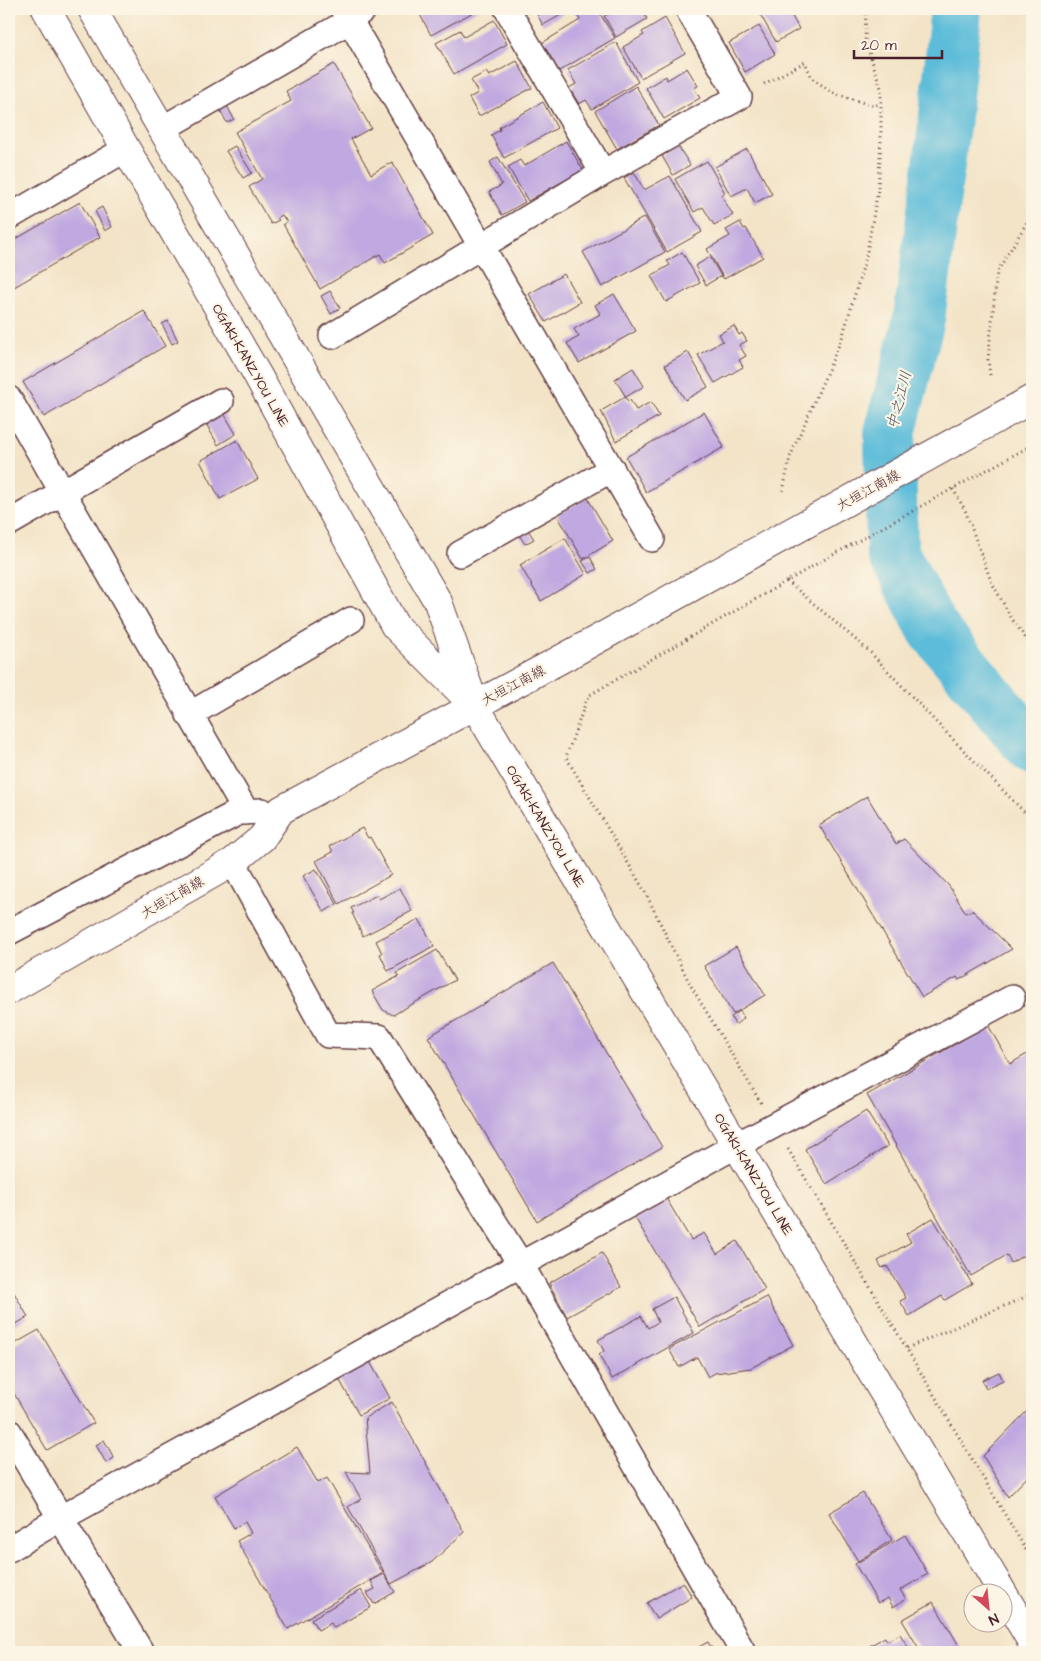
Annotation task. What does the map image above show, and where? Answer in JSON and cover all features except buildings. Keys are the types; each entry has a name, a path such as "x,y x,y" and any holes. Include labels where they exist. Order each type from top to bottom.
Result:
{"main road":[{"name":"OGAKI-KANZYOU LINE","path":"46,9 258,376 395,626 475,706"},
{"name":"OGAKI-KANZYOU LINE","path":"92,9 438,602 475,706 1032,1642"},
{"name":"大垣江南線","path":"9,990 233,862 262,838 281,810 475,706 1032,399"}],"street":[{"path":"507,9 603,173"},
{"path":"332,336 603,173 739,97 688,9"},
{"path":"162,129 352,13 482,246 652,539"},
{"path":"9,217 126,150"},
{"path":"9,399 246,812"},
{"path":"9,523 221,401"},
{"path":"460,554 612,469"},
{"path":"189,715 351,620"},
{"path":"9,932 239,812 281,810"},
{"path":"233,862 328,1035 379,1037 521,1265 743,1652"},
{"path":"9,1548 60,1518 736,1145 1012,998"},
{"path":"9,1432 140,1652"}],"path":[{"path":"782,491 790,457 842,338 866,257 878,190 881,141 881,88 865,40 866,9"},
{"path":"739,97 805,62 812,78 831,92 854,98 870,105 881,105"},
{"path":"990,375 988,360 997,272 1032,214"},
{"path":"1032,445 820,562 588,696 566,757 645,892 691,986 1032,1560"},
{"path":"953,490 964,510 991,580 1012,619 1032,647"},
{"path":"787,581 870,652 1032,820"},
{"path":"907,1348 1032,1294"}],"waterway":[{"name":"中之江川","path":"956,9 944,126 919,319 890,433 892,551 933,629 1032,748"}]}
